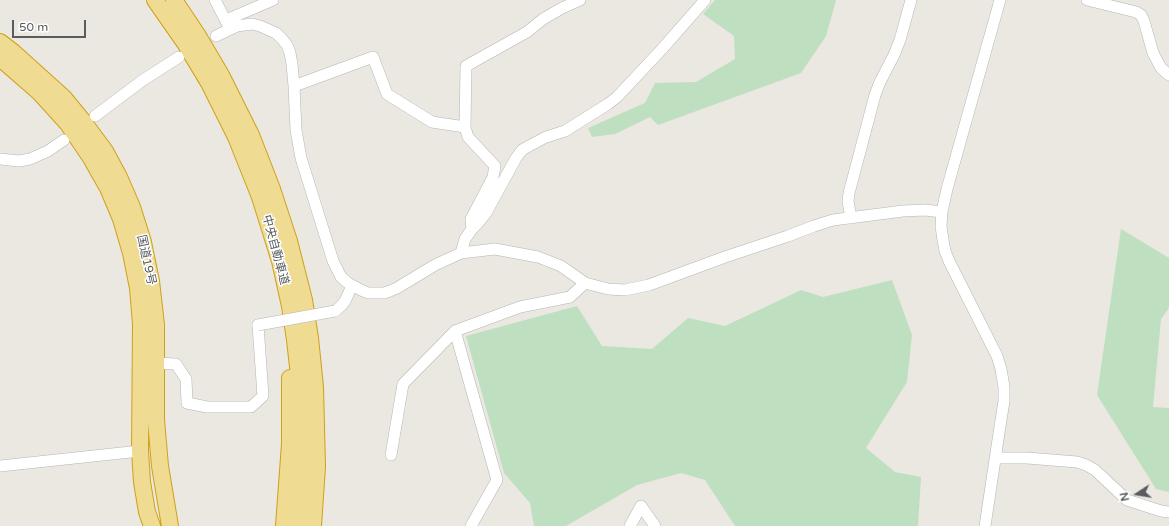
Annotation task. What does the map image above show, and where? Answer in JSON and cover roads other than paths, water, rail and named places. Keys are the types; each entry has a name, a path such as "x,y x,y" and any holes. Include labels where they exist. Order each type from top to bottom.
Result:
{"highway":[{"name":"中央自動車道","path":"155,0 185,43 205,77 236,137 260,197 280,261 290,306 295,340 303,429 301,491 297,526"},
{"name":"中央自動車道","path":"174,0 198,36 221,75 251,135 272,189 289,241 304,300 315,387 317,467 313,526"},
{"path":"187,0 232,76 264,143 278,177 289,211 289,241"},
{"name":"国道19号","path":"0,42 64,98 82,120 105,151 119,177 132,207 143,242 151,281 156,325 156,420 160,466 170,526"},
{"name":"国道19号","path":"0,58 39,92 68,124 91,158 108,188 121,219 131,253 138,288 141,324 140,451 142,482 147,512 152,526"},
{"path":"284,526 290,444 290,382 295,340"}],"street":[{"path":"215,0 228,24 237,26 252,24 276,33 282,39 290,53 294,86 296,130 304,172 333,261 341,277 352,286 368,293 384,293 397,288 435,265 461,253 495,249 538,257 562,266 585,283 608,289 625,290 649,285 833,220 903,211 925,210 942,212"},
{"path":"216,36 228,24 273,0"},
{"path":"472,229 471,219 493,177 495,166 468,136 465,127 466,66 526,32 543,19 562,8 580,0"},
{"path":"461,253 465,239 486,213 516,158 522,150 546,137 566,131 617,97 705,0"},
{"path":"851,218 848,201 849,193 875,95 900,40 911,0"},
{"path":"985,526 1004,401 1004,387 997,356 945,251 941,226 942,212 947,189 1000,0"},
{"path":"1087,0 1136,12 1141,15 1153,54 1161,68 1169,75"},
{"path":"95,116 143,80 179,57"},
{"path":"294,86 373,57 387,94 432,122 465,127"},
{"path":"0,159 19,161 30,159 48,151 64,140"},
{"path":"391,455 403,384 455,331 520,307 570,297 585,283"},
{"path":"156,363 176,364 186,379 187,403 207,407 251,407 263,396 258,325 335,311 345,301 352,286"},
{"path":"455,331 497,480 470,526"},
{"path":"0,466 140,451"},
{"path":"995,458 1027,458 1077,462 1095,470 1128,500 1161,511 1169,512"},
{"path":"630,526 641,506 655,526"}]}
